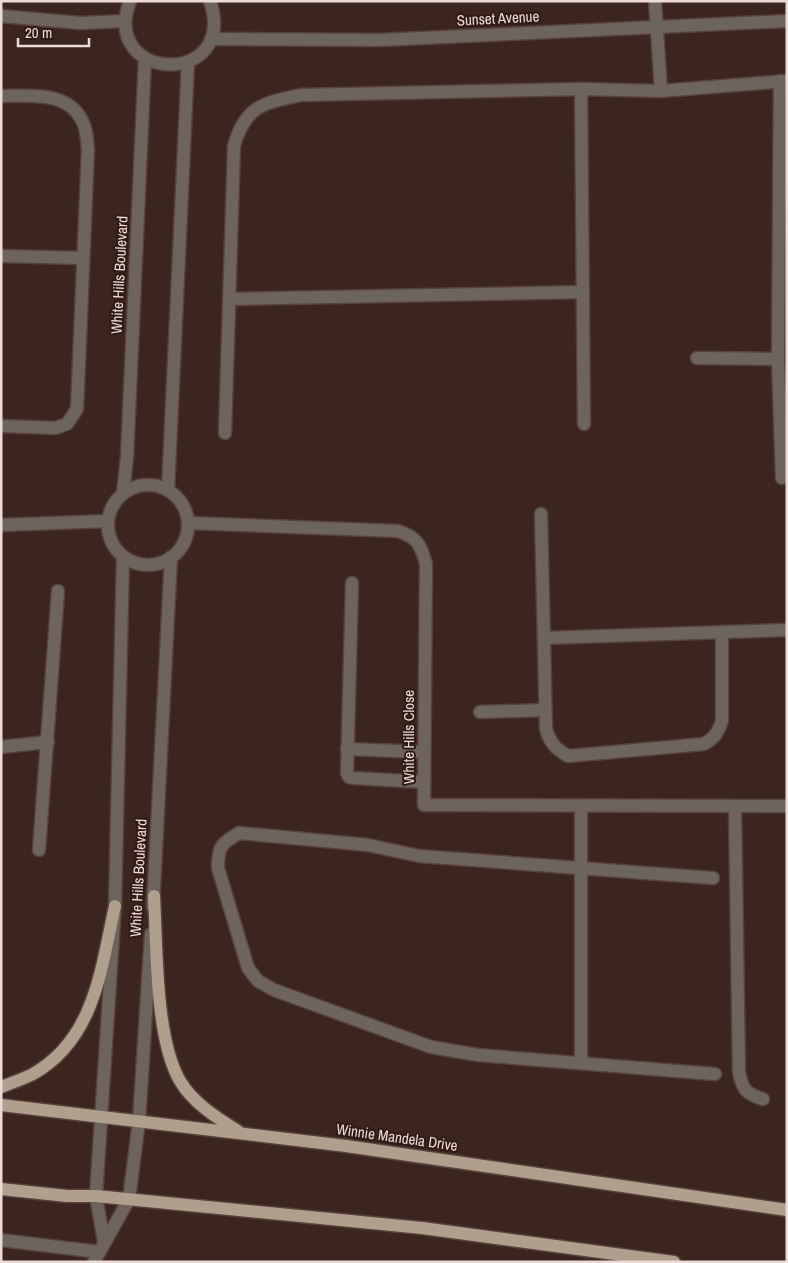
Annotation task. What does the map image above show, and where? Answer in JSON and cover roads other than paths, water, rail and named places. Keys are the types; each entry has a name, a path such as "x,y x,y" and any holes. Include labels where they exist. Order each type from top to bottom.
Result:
{"main road":[{"path":"154,896 162,1018 167,1055 180,1082 193,1097 211,1114 240,1132"},
{"path":"1,1087 33,1074 56,1057 70,1043 86,1020 94,1000 116,906"},
{"name":"Winnie Mandela Drive","path":"1,1105 240,1132 787,1210"},
{"path":"1,1189 67,1196 96,1196 422,1228 674,1262"}],"street":[{"path":"130,1 125,21 130,42 145,58 165,66 188,62 206,49 215,27 210,1"},
{"path":"656,1 661,91"},
{"path":"1,16 80,23 125,21"},
{"name":"Sunset Avenue","path":"211,39 379,40 787,21"},
{"name":"White Hills Boulevard","path":"123,493 128,447 145,58"},
{"path":"168,490 188,62"},
{"path":"226,433 234,146 243,120 253,110 267,102 300,96 581,89 661,91 783,81 783,341 778,358 782,478"},
{"path":"581,89 584,424"},
{"path":"1,96 52,97 62,100 76,112 84,125 88,149 77,409 73,418 67,424 55,428 1,426"},
{"path":"1,256 82,258"},
{"path":"230,299 583,292"},
{"path":"697,358 778,358"},
{"path":"142,484 156,485 168,490 178,498 185,510 188,523 186,536 181,548 172,557 160,563 147,565 134,563 114,547 108,534 108,521 111,508 123,493 142,484"},
{"path":"541,514 545,710 549,739 559,751 568,756 704,744 717,734 722,721 722,632"},
{"path":"1,525 108,521"},
{"name":"White Hills Close","path":"188,523 398,531 413,536 422,546 426,564 424,805 735,808 787,806"},
{"name":"White Hills Boulevard","path":"99,1252 96,1196 116,906 123,556"},
{"name":"White Hills Boulevard","path":"128,1199 138,1120 154,896 172,557"},
{"path":"352,583 347,773 349,777 424,782"},
{"path":"39,850 58,591"},
{"path":"544,638 787,630"},
{"path":"480,712 545,710"},
{"path":"1,747 48,742"},
{"path":"347,750 424,752"},
{"path":"581,806 581,1063"},
{"path":"735,808 739,1072 744,1090 748,1094 763,1098"},
{"path":"714,878 419,856 368,845 239,834 222,843 218,854 218,868 248,968 258,981 274,990 431,1047 478,1055 715,1074"},
{"path":"1,1240 99,1252 128,1199"}]}
